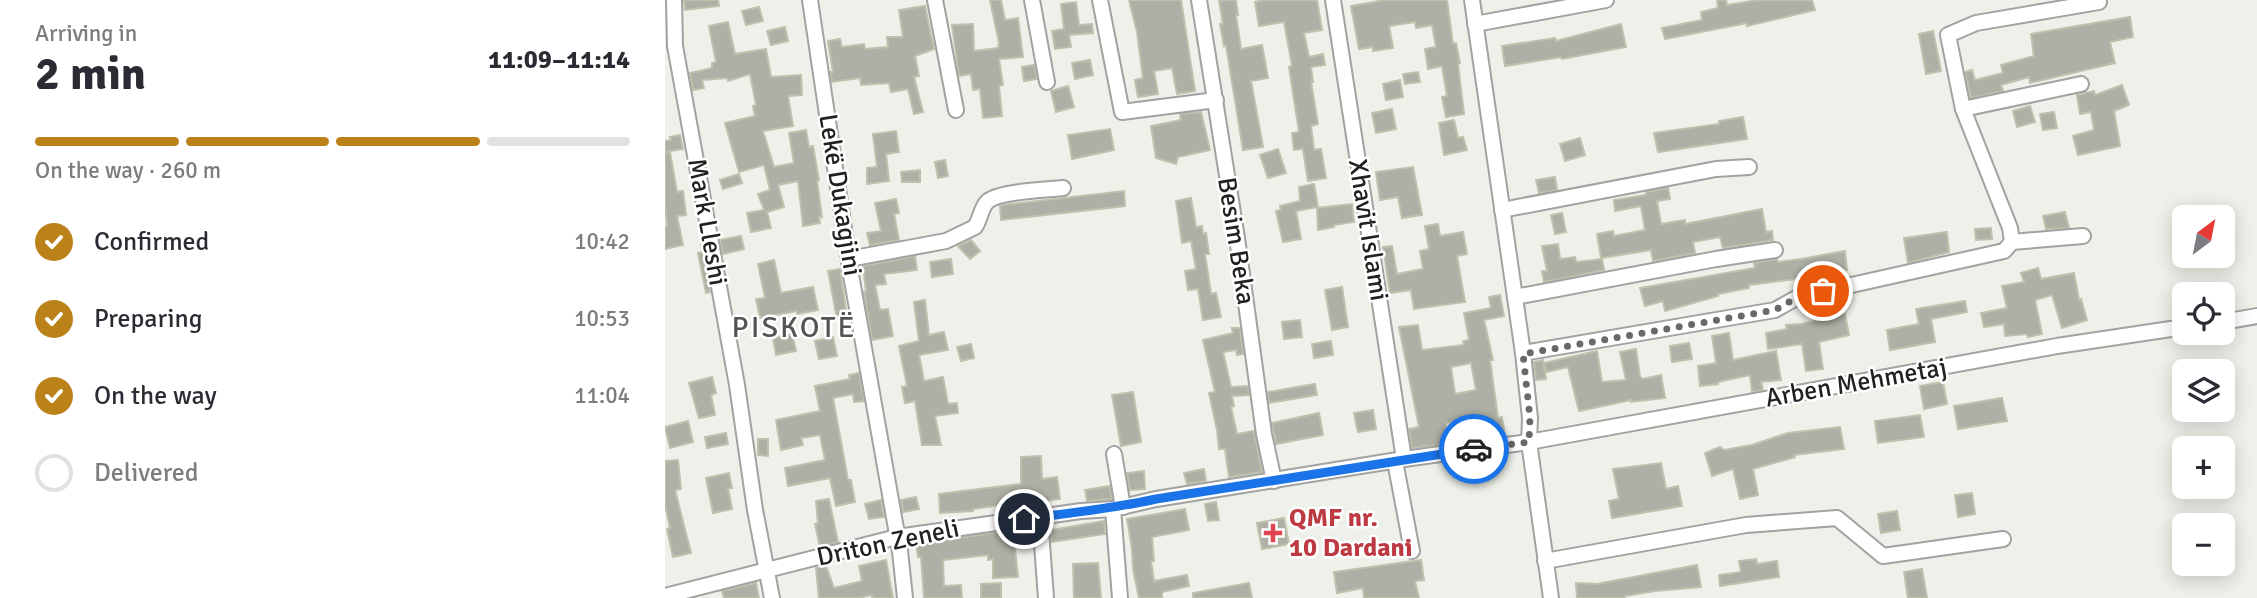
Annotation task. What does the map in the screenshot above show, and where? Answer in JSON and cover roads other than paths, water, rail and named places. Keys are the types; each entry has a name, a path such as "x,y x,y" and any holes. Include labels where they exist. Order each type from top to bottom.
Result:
{"street":[{"name":"Mark Lleshi","path":"674,0 675,46 737,385 755,510 772,598"},
{"name":"Lekë Dukagjini","path":"810,0 849,259 905,598"},
{"path":"935,0 956,110"},
{"path":"1032,0 1047,82"},
{"path":"1100,0 1122,112 1216,100"},
{"name":"Besim Beka","path":"1199,0 1264,434 1274,481"},
{"name":"Xhavit Islami","path":"1333,0 1412,551"},
{"path":"1472,0 1523,354 1530,418 1529,442 1551,598"},
{"path":"1475,24 1606,0"},
{"path":"2008,246 2010,228 1963,109 1948,35 1976,23 2099,2"},
{"path":"1963,109 2081,84"},
{"path":"1502,210 1716,169 1749,167"},
{"path":"849,259 946,241 975,227 986,203 1000,195 1063,188"},
{"path":"1523,354 1775,310 1798,297 2008,246 2083,236"},
{"path":"1515,298 1716,258 1775,250"},
{"path":"2235,319 2257,316"},
{"name":"Arben Mehmetaj","path":"1529,442 2044,349 2172,329"},
{"name":"Driton Zeneli","path":"665,596 897,537 1118,508 1156,499 1529,442"},
{"path":"1114,454 1120,598"},
{"path":"1040,517 1046,598"},
{"path":"1545,561 1746,525 1837,518 1883,556 2003,539"}],"place":[{"name":"QMF nr. 10 Dardani","path":"1273,533"}],"district":[{"name":"PISKOTË","path":"794,327"}]}
